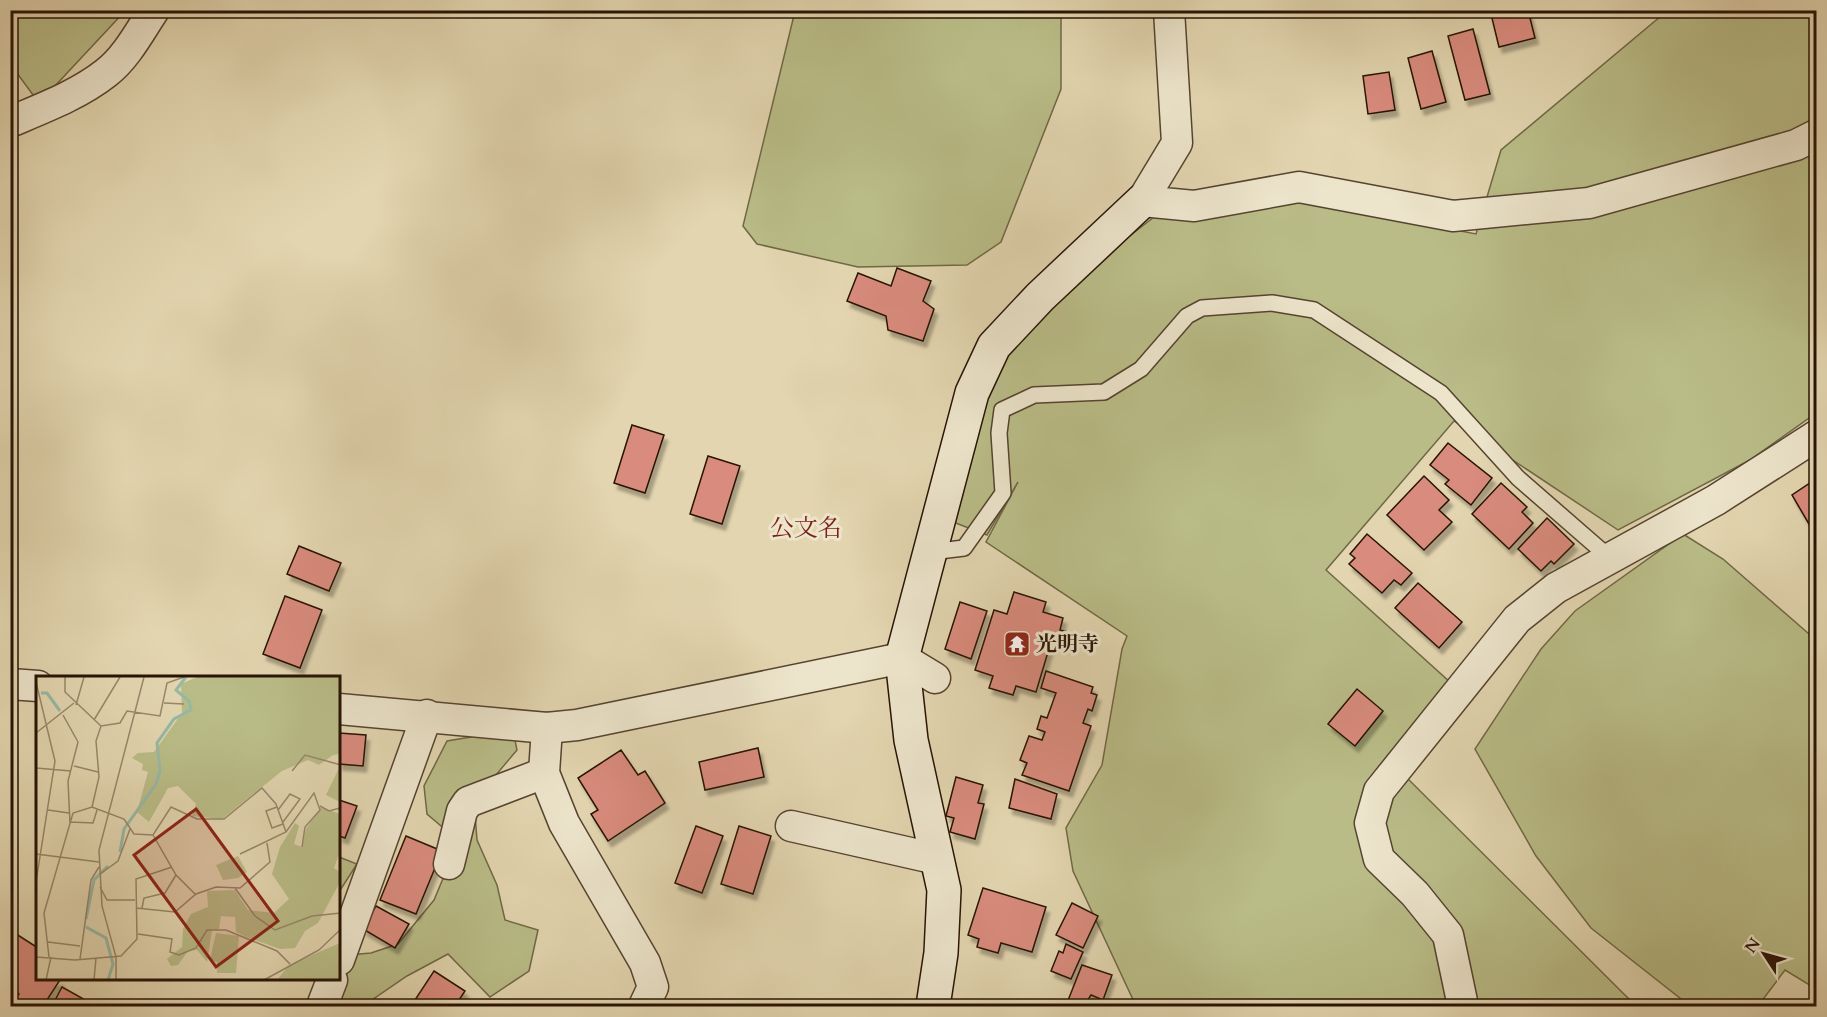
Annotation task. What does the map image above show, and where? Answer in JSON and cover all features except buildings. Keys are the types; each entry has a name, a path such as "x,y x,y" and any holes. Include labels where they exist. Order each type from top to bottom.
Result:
{"street":[{"path":"10,122 76,93 107,72 125,53 154,10"},
{"path":"933,1006 940,953 944,890 910,740 902,658 972,393 994,346 1040,297 1142,201 1177,143 1169,10"},
{"path":"1142,201 1194,206 1299,187 1453,216 1589,203 1796,145 1816,135"},
{"path":"1463,1006 1448,935 1416,894 1379,859 1370,823 1379,790 1517,619 1556,588 1611,560 1716,500 1816,436"},
{"path":"340,709 427,715 547,728 578,725 902,658 935,678"},
{"path":"10,684 36,686"},
{"path":"340,957 427,715"},
{"path":"547,728 544,773 564,823 645,963 653,987 644,1006"},
{"path":"449,864 462,811 468,802 544,773"},
{"path":"791,826 938,860"},
{"path":"322,1006 332,981"}],"lane":[{"path":"931,552 964,548 1003,493 999,433 1002,410 1034,395 1104,392 1141,369 1187,316 1202,308 1272,303 1314,310 1441,393 1518,478 1611,560"}],"green space":[{"path":"11,11 125,11 39,103 11,65"},
{"path":"795,11 1061,11 1061,89 1001,242 967,265 858,267 757,244 743,226"},
{"path":"1667,11 1816,11 1816,413 1750,460 1618,530 1454,421 1326,570 1452,684 1398,769 1636,1006 1136,1006 1073,871 1066,828 1102,765 1122,649 1127,636 986,542 1018,482 987,535 953,522 977,418 1001,352 1096,262 1158,214 1306,202 1476,234 1501,150"},
{"path":"1683,534 1723,559 1816,640 1816,989 1785,970 1758,1006 1690,1006 1591,928 1536,856 1475,749 1541,649 1575,611"},
{"path":"513,730 517,750 474,801 477,840 497,885 505,920 538,930 529,971 490,997 448,954 407,976 363,1006 338,1006 348,955 371,953 398,944 434,900 449,864 447,831 427,814 424,786 447,741"},
{"path":"340,857 357,864 340,890"}],"place":[{"name":"光明寺","path":"1017,644"}],"district":[{"name":"公文名","path":"806,528"}]}
